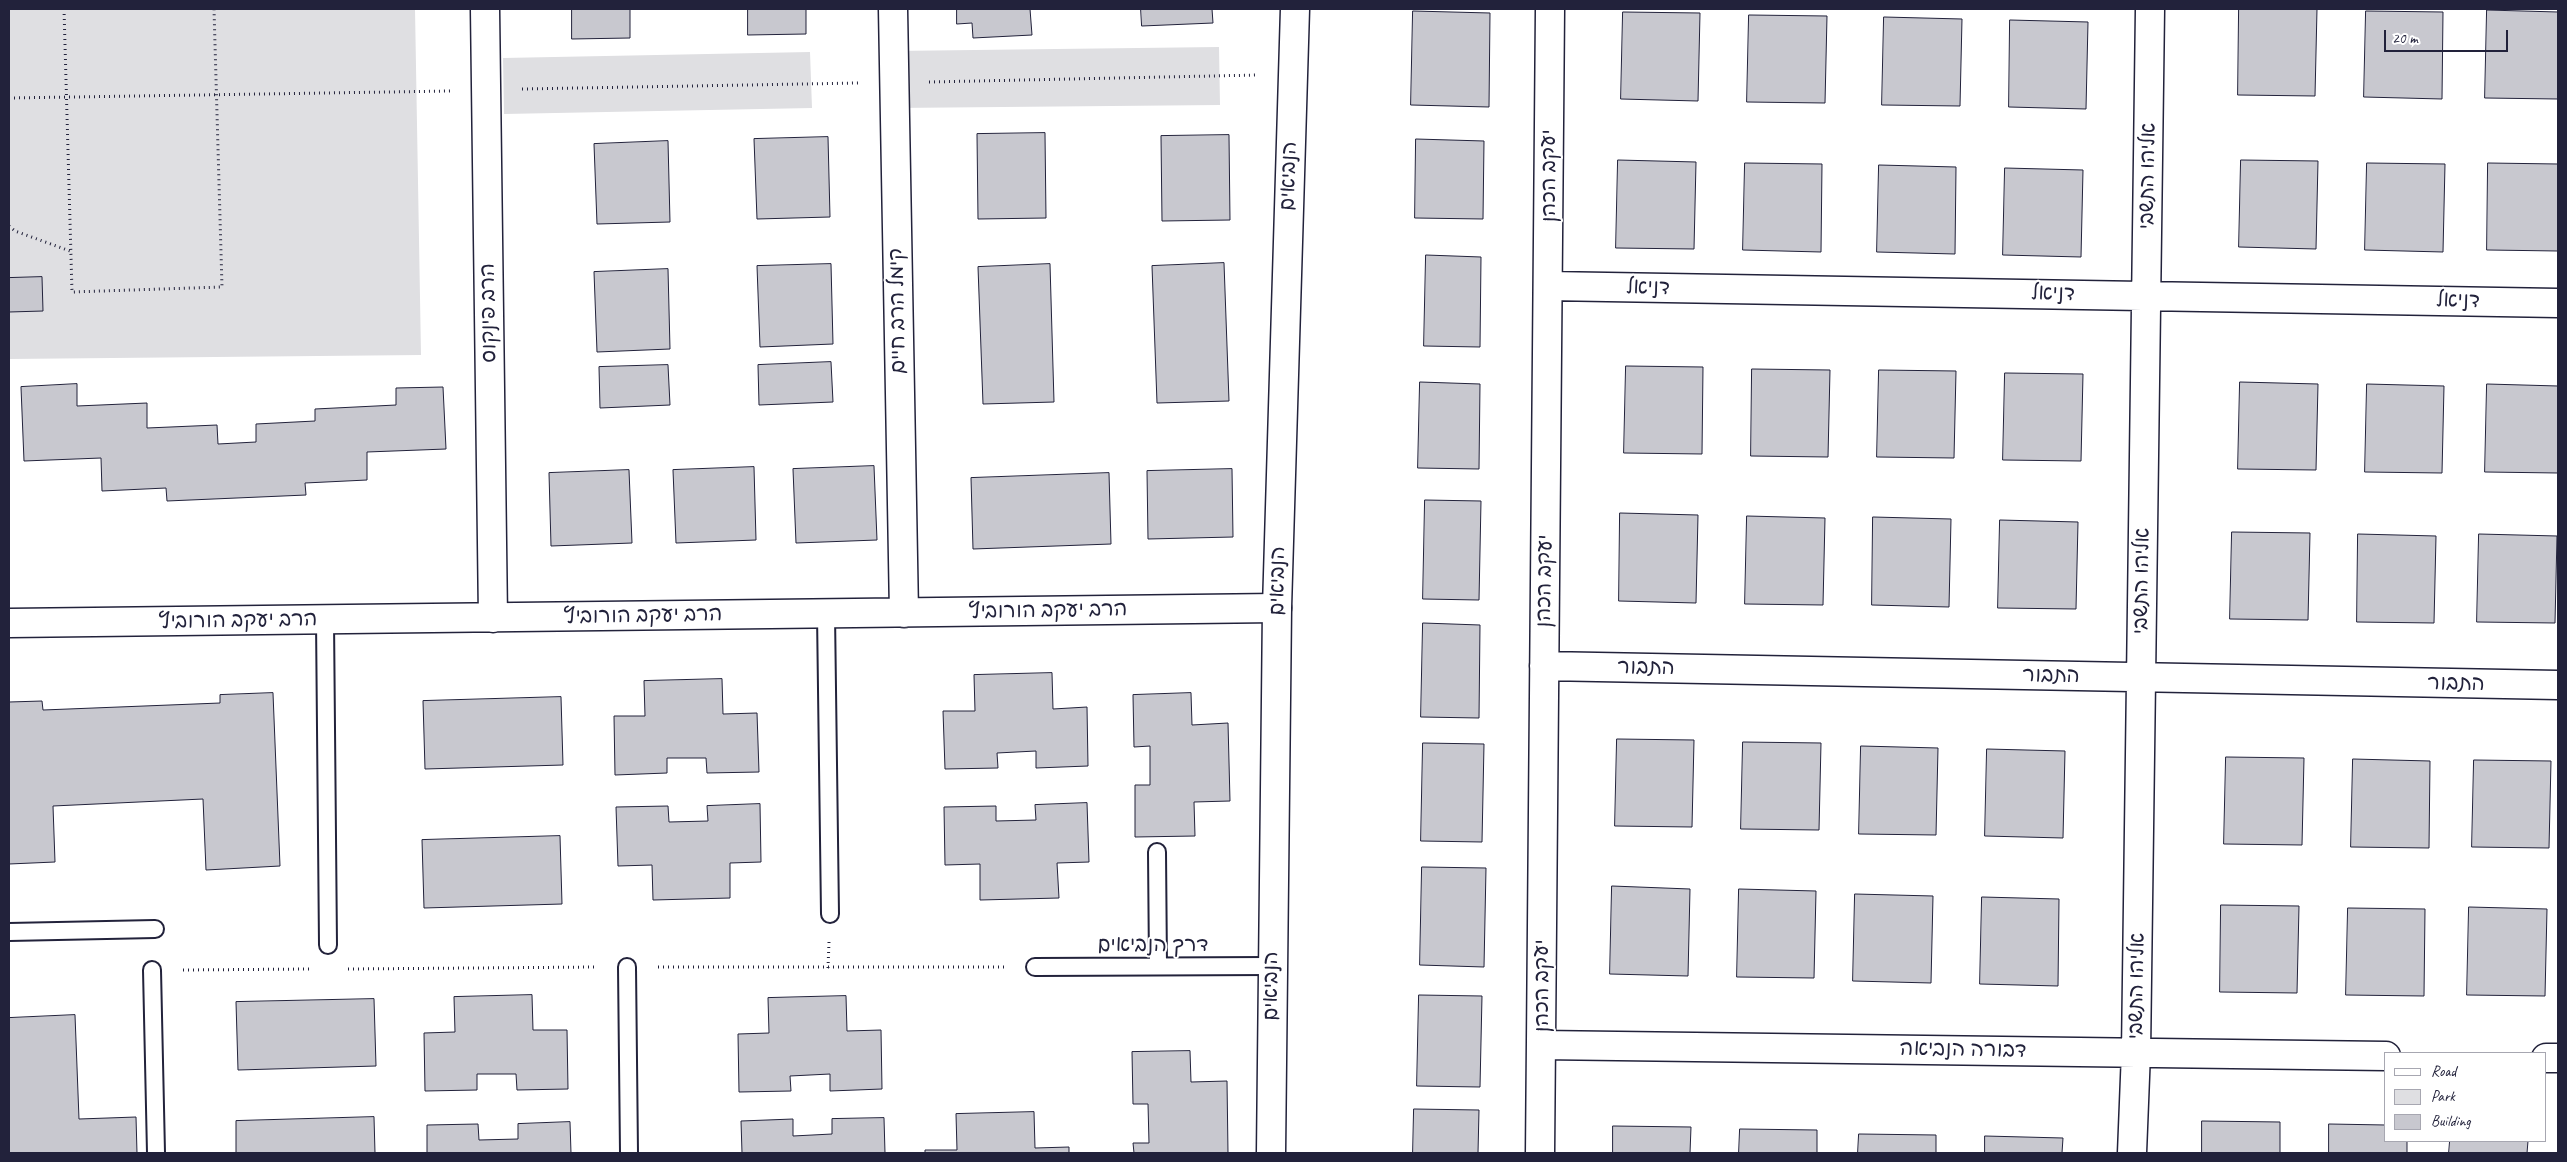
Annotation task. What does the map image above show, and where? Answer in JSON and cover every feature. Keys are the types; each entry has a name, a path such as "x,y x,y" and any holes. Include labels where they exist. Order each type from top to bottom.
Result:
{"street":[{"name":"הרב פינקוס","path":"485,9 493,618"},
{"name":"קימל הרב חיים","path":"893,9 904,613"},
{"name":"הנביאים","path":"1271,1153 1271,966 1277,608 1295,9"},
{"name":"יעקב הכהן","path":"1540,1153 1550,9"},
{"name":"אליהו התשבי","path":"2132,1153 2136,1052 2150,9"},
{"name":"דניאל","path":"1548,286 2558,303"},
{"name":"הרב יעקב הורוביץ","path":"9,623 1277,608"},
{"name":"התבור","path":"1544,666 2558,686"},
{"name":"דבורה הנביאה","path":"1541,1045 2384,1056"}],"lane":[{"path":"826,614 830,914"},
{"path":"325,620 328,945"},
{"path":"1158,852 1158,966"},
{"path":"9,932 155,929"},
{"name":"דרך הנביאים","path":"1035,967 1271,966"},
{"path":"627,967 629,1153"},
{"path":"152,970 156,1153"}],"path":[{"path":"64,9 72,292 222,287 214,9"},
{"path":"9,98 1292,74"},
{"path":"9,226 14,231 71,251"},
{"path":"340,969 1035,967"},
{"path":"152,970 310,969"}],"green space":[{"path":"9,9 415,9 421,355 9,359"},
{"path":"1219,47 1220,105 894,108 893,51"},
{"path":"810,52 812,108 504,114 503,58"}],"building":[{"path":"572,9 630,9 630,38 572,39"},
{"path":"748,9 806,9 806,34 748,35"},
{"path":"957,9 1030,9 1032,35 973,38 972,23 957,24"},
{"path":"1141,9 1212,9 1213,23 1142,26"},
{"path":"2239,9 2317,9 2315,96 2238,95"},
{"path":"2487,10 2558,12 2558,99 2485,98"},
{"path":"1413,11 1490,13 1489,107 1411,105"},
{"path":"2366,11 2443,12 2442,99 2364,97"},
{"path":"1623,12 1700,13 1698,101 1621,99"},
{"path":"1749,15 1827,16 1825,103 1747,102"},
{"path":"1884,17 1962,19 1960,106 1882,105"},
{"path":"2010,20 2088,22 2086,109 2009,107"},
{"path":"1045,133 1046,218 978,219 977,134"},
{"path":"1229,135 1230,220 1162,221 1161,136"},
{"path":"828,137 830,217 757,219 754,139"},
{"path":"1416,139 1484,141 1483,219 1415,218"},
{"path":"668,141 670,222 597,224 594,144"},
{"path":"1618,160 1696,162 1694,249 1616,248"},
{"path":"2241,160 2318,161 2316,249 2239,247"},
{"path":"1745,163 1822,164 1821,252 1743,250"},
{"path":"2367,163 2445,164 2443,252 2365,250"},
{"path":"2488,163 2558,164 2558,251 2487,250"},
{"path":"1879,165 1956,167 1955,254 1877,252"},
{"path":"2005,168 2083,170 2081,257 2003,255"},
{"path":"1426,255 1481,257 1480,347 1424,346"},
{"path":"1224,263 1229,401 1157,403 1152,266"},
{"path":"831,264 833,344 760,347 757,266"},
{"path":"1050,264 1054,402 983,404 978,267"},
{"path":"668,269 670,349 597,352 594,272"},
{"path":"42,277 43,311 9,312 9,278"},
{"path":"831,362 833,402 759,405 758,365"},
{"path":"668,365 670,405 600,408 599,367"},
{"path":"1626,366 1703,367 1702,454 1624,453"},
{"path":"1752,369 1830,370 1828,457 1751,456"},
{"path":"1879,370 1956,371 1954,458 1877,457"},
{"path":"2005,373 2083,374 2081,461 2003,460"},
{"path":"1420,382 1480,384 1479,469 1418,468"},
{"path":"2240,382 2318,384 2316,470 2238,469"},
{"path":"77,384 77,406 147,403 147,428 217,425 218,444 256,442 256,424 315,421 315,409 396,405 396,388 443,387 446,449 367,452 367,480 305,483 306,495 167,501 166,488 102,491 101,458 24,461 21,387"},
{"path":"2367,384 2444,386 2442,473 2365,472"},
{"path":"2487,384 2558,386 2558,473 2485,472"},
{"path":"874,466 877,540 796,543 793,469"},
{"path":"754,467 756,540 676,543 673,470"},
{"path":"1232,469 1233,537 1148,539 1147,471"},
{"path":"629,470 632,543 551,546 549,473"},
{"path":"1109,473 1111,544 973,549 971,478"},
{"path":"1425,500 1481,501 1479,600 1423,599"},
{"path":"1620,513 1698,515 1696,603 1619,601"},
{"path":"1747,516 1825,518 1823,605 1745,604"},
{"path":"1873,517 1951,519 1949,607 1872,605"},
{"path":"2000,520 2078,522 2076,609 1998,608"},
{"path":"2232,532 2310,533 2308,620 2230,619"},
{"path":"2358,534 2436,536 2434,623 2357,622"},
{"path":"2479,534 2557,536 2555,623 2477,622"},
{"path":"1423,623 1480,625 1479,718 1421,717"},
{"path":"1052,673 1053,709 1087,707 1088,766 1036,768 1036,751 997,753 998,768 945,769 943,711 975,711 974,675"},
{"path":"722,679 723,714 757,713 759,772 707,773 706,758 667,758 667,773 615,775 614,716 645,716 644,681"},
{"path":"273,693 280,866 206,870 203,799 53,806 55,862 9,864 9,702 42,701 43,710 220,703 220,695"},
{"path":"1191,693 1192,725 1228,723 1230,801 1194,802 1195,836 1135,837 1135,785 1150,785 1150,746 1134,747 1133,695"},
{"path":"561,697 563,765 425,769 423,701"},
{"path":"1617,739 1694,740 1692,827 1615,826"},
{"path":"1743,742 1821,743 1819,830 1741,829"},
{"path":"1423,743 1484,744 1482,842 1421,841"},
{"path":"1861,746 1938,748 1936,835 1859,834"},
{"path":"1987,749 2065,751 2063,838 1985,836"},
{"path":"2226,757 2304,758 2302,845 2224,844"},
{"path":"2353,759 2430,761 2429,848 2351,847"},
{"path":"2474,760 2551,761 2549,848 2472,847"},
{"path":"1087,803 1089,862 1057,863 1059,898 980,900 980,864 945,865 944,807 996,806 996,821 1036,820 1035,805"},
{"path":"760,804 761,862 730,863 730,898 653,900 652,865 618,866 616,807 668,806 669,822 708,821 707,806"},
{"path":"560,836 562,904 424,908 422,840"},
{"path":"1422,867 1486,868 1484,967 1420,965"},
{"path":"1612,886 1690,889 1688,976 1610,974"},
{"path":"1739,889 1816,891 1814,978 1737,977"},
{"path":"1855,894 1933,896 1931,983 1853,981"},
{"path":"1982,897 2059,899 2058,986 1980,984"},
{"path":"2221,905 2299,906 2297,993 2220,992"},
{"path":"2469,907 2547,909 2545,996 2467,995"},
{"path":"2348,908 2425,909 2424,996 2346,995"},
{"path":"532,995 533,1030 567,1030 568,1089 517,1090 516,1074 477,1074 477,1090 425,1091 424,1033 455,1032 454,997"},
{"path":"1419,995 1482,996 1480,1087 1417,1086"},
{"path":"846,996 847,1031 881,1030 882,1089 830,1091 830,1074 790,1076 791,1091 739,1092 738,1034 769,1033 768,998"},
{"path":"374,999 376,1066 238,1070 236,1002"},
{"path":"75,1015 79,1119 136,1117 137,1153 9,1153 9,1018"},
{"path":"1190,1051 1191,1082 1227,1081 1228,1153 1134,1153 1133,1143 1149,1143 1148,1104 1133,1104 1132,1052"},
{"path":"1414,1109 1479,1110 1478,1153 1413,1153"},
{"path":"1034,1112 1035,1148 1069,1147 1069,1153 925,1153 925,1150 957,1150 956,1114"},
{"path":"374,1117 375,1153 236,1153 236,1121"},
{"path":"884,1118 885,1153 742,1153 741,1121 793,1119 793,1136 832,1134 832,1119"},
{"path":"2202,1121 2280,1122 2280,1153 2202,1153"},
{"path":"570,1122 571,1153 427,1153 427,1125 478,1124 479,1140 518,1139 518,1124"},
{"path":"2329,1124 2384,1125 2384,1142 2407,1142 2407,1153 2329,1153"},
{"path":"1613,1126 1691,1127 1690,1153 1613,1153"},
{"path":"1740,1129 1817,1130 1817,1153 1739,1153"},
{"path":"1859,1134 1936,1135 1936,1153 1858,1153"},
{"path":"1985,1136 2063,1138 2062,1153 1985,1153"},
{"path":"2450,1142 2528,1142 2527,1153 2449,1153"}]}
